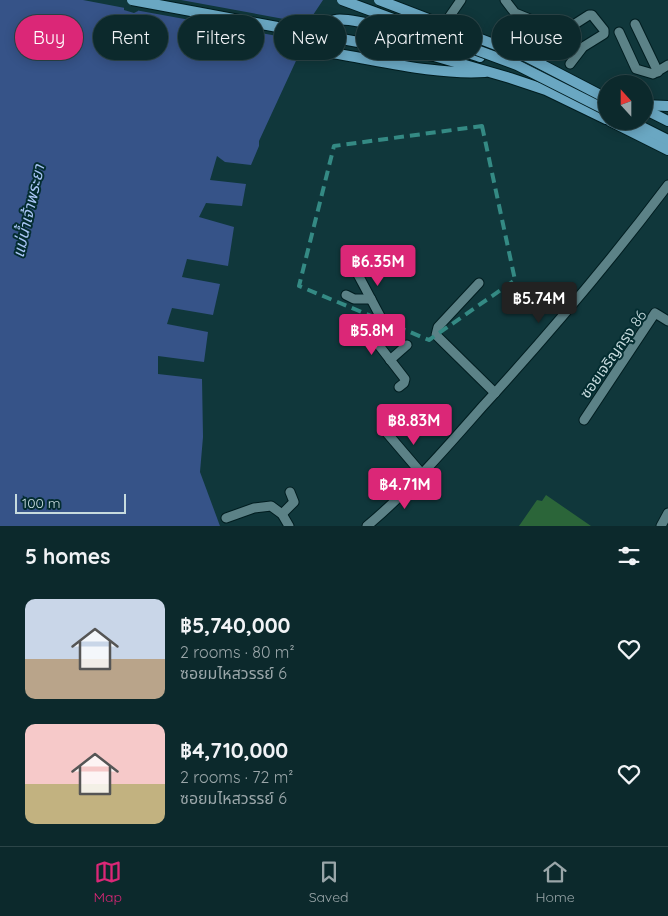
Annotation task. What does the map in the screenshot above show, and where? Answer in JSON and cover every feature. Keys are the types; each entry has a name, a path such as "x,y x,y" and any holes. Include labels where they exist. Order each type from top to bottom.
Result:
{"main road":[{"path":"132,0 356,41"},
{"path":"342,0 518,66 598,106"},
{"path":"379,0 527,57 598,94"},
{"path":"356,25 336,20 321,30 317,39 320,46 326,52 356,57"},
{"path":"482,57 545,71 598,89"},
{"path":"374,60 439,71 486,72"},
{"path":"447,60 546,90 598,115"},
{"path":"653,105 668,106"},
{"path":"653,114 668,121"},
{"path":"653,120 668,128"},
{"path":"628,130 668,150"},
{"path":"648,130 668,140"}],"street":[{"path":"505,0 515,12 557,30 564,31 591,14 603,29 604,34 579,51 570,64"},
{"path":"450,15 459,1"},
{"path":"635,24 658,72"},
{"path":"619,32 636,69 650,74 658,72 668,65"},
{"path":"368,526 397,501 495,393 627,239 668,185"},
{"path":"355,268 380,316"},
{"path":"479,283 438,327 436,335 495,393"},
{"path":"346,295 354,300 371,298"},
{"name":"ซอยเจริญกรุง 86","path":"584,420 654,313 668,321"},
{"path":"367,330 405,379 400,387"},
{"path":"390,360 407,345"},
{"path":"387,433 422,474"},
{"path":"282,514 294,502 290,492"},
{"path":"226,518 264,506 271,506 282,514 289,526"},
{"path":"662,526 668,513"}],"highlighted area":[{"path":"482,126 515,280 429,340 299,286 334,146"}],"green space":[{"path":"546,495 591,526 519,526 537,500 542,501"}],"water":[{"name":"แม่น้ำเจ้าพระยา","path":"0,0 124,0 124,10 134,13 138,11 140,0 323,0 313,15 274,15 274,60 296,60 259,141 259,146 251,165 225,162 217,156 210,180 246,184 242,206 206,203 199,217 234,227 228,266 187,259 182,277 220,284 213,315 172,308 167,324 208,332 204,362 158,356 158,374 202,379 203,437 200,472 220,526 0,526"}],"pier":[{"path":"83,0 126,0 125,8"},
{"path":"137,0 181,0 262,15 178,15 178,18 135,10"},
{"path":"264,15 274,17 274,35 264,34"}]}
